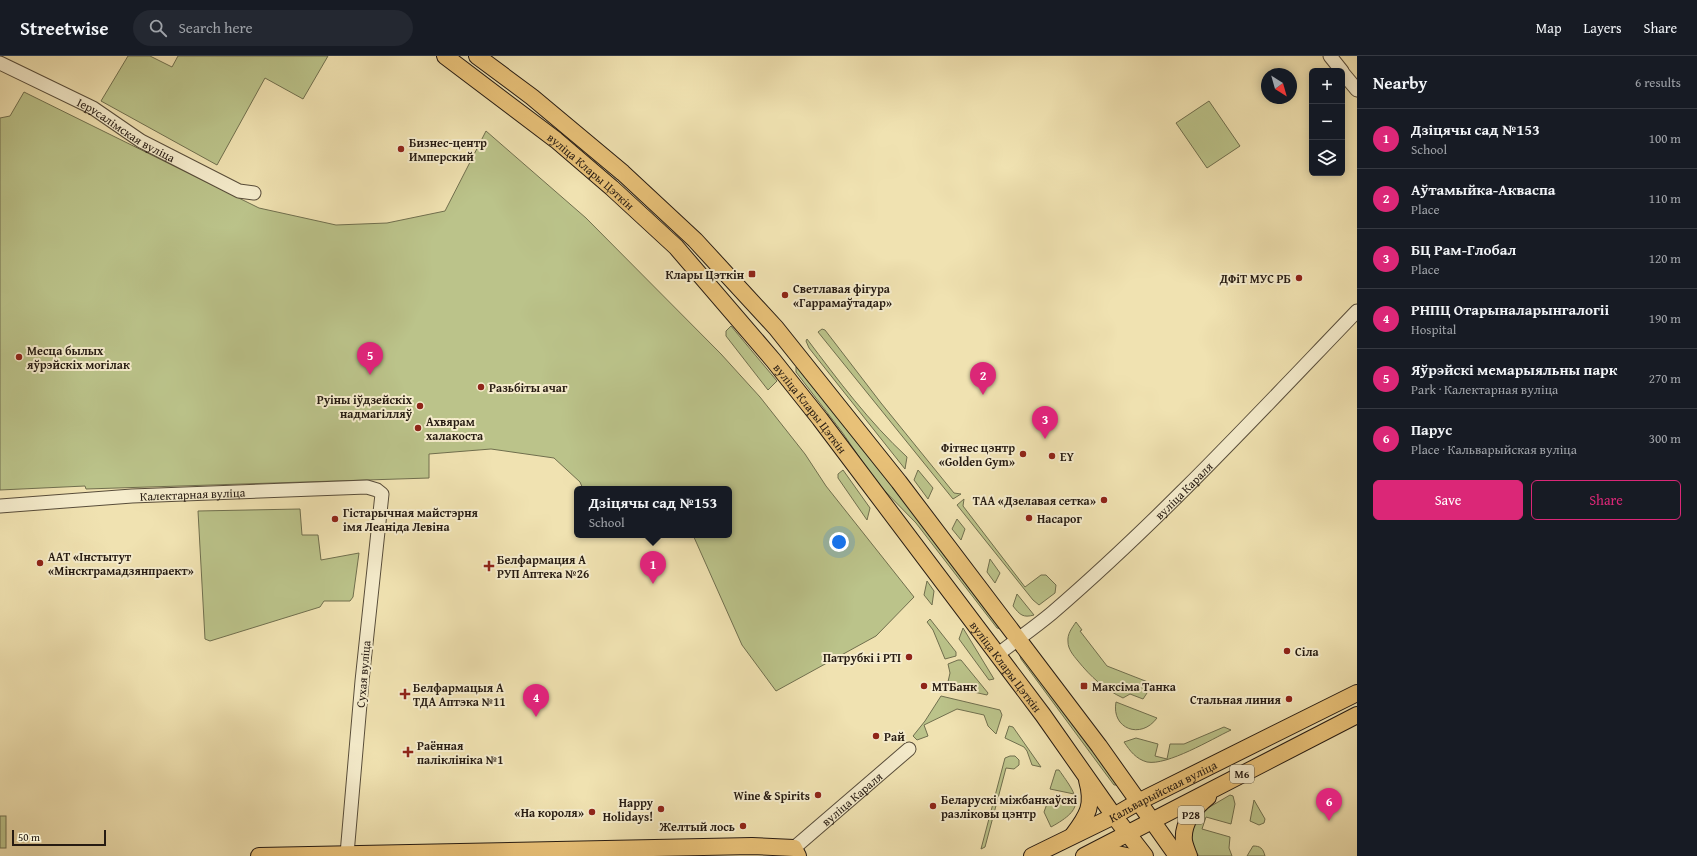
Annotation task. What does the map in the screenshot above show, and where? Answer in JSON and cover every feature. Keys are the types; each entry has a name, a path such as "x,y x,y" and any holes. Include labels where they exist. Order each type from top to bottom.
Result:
{"main road":[{"name":"вуліца Клары Цэткін","path":"445,56 556,140 612,188 676,247 773,360 820,419 1043,715 1114,816 1145,856"},
{"name":"вуліца Клары Цэткін","path":"477,56 532,97 623,173 694,240 752,302 806,364 899,482 1099,746 1177,856"},
{"name":"Кальварыйская вуліца","path":"1032,856 1357,693"},
{"name":"Кальварыйская вуліца","path":"1084,856 1357,715"},
{"path":"1073,835 1084,822 1089,809 1092,795 1086,776"},
{"name":"Р28","path":"1189,856 1184,841 1184,831 1188,819 1199,803 1221,785"},
{"name":"вуліца Караля","path":"259,856 576,851 752,846 796,852"},
{"path":"1101,856 1117,854 1127,856"}],"street":[{"path":"1330,56 1340,68"},
{"name":"Іерусалімская вуліца","path":"0,63 93,108 142,141 239,191 254,193"},
{"path":"1345,75 1357,90"},
{"name":"вуліца Караля","path":"997,655 1044,619 1073,594 1159,514 1357,311"},
{"name":"Калектарная вуліца","path":"0,506 132,496 367,487 377,490 382,494"},
{"name":"Сухая вуліца","path":"347,854 362,681 382,494"},
{"name":"вуліца Караля","path":"796,852 910,749"}],"green space":[{"path":"128,56 150,56 172,67 178,56 328,56 303,99 265,78 217,165 101,101"},
{"path":"24,92 259,208 336,225 387,223 445,211 486,131 586,218 721,354 760,397 805,454 826,486 914,597 876,636 776,691 742,645 694,538 732,538 732,486 582,486 580,482 554,458 491,449 429,454 429,478 86,489 85,486 0,490 0,118 10,116"},
{"path":"1209,101 1240,146 1207,168 1176,123"},
{"path":"731,326 777,381 768,390 726,336 726,331"},
{"path":"822,329 825,330 881,403 954,493 961,494 953,499 818,332"},
{"path":"807,339 867,415 907,457 905,469 809,348 806,341"},
{"path":"798,366 893,486 1001,629 997,628 916,523 877,483 842,432 796,372 796,367"},
{"path":"843,470 870,508 867,520 838,478 838,474"},
{"path":"918,470 933,488 928,499 914,480"},
{"path":"964,499 963,506 1025,587 1041,575 1046,575 1056,585 1055,593 1039,605 1033,600 957,505"},
{"path":"300,509 302,535 318,535 321,560 359,553 353,597 350,601 324,601 320,607 210,641 205,639 198,511"},
{"path":"957,519 965,529 961,540 952,529"},
{"path":"990,559 1000,573 995,583 987,572"},
{"path":"927,581 934,591 932,605 924,595"},
{"path":"1017,594 1034,615 1024,616 1015,609 1013,606"},
{"path":"930,619 956,652 956,656 945,659 933,630 927,622"},
{"path":"1076,622 1082,630 1080,631 1107,666 1153,684 1143,699 1130,694 1123,698 1098,682 1083,667 1068,645 1069,634"},
{"path":"963,628 994,679 989,680 959,639"},
{"path":"1019,653 1118,783 1117,785 1114,785 1021,659"},
{"path":"961,660 988,693 987,695 947,686 950,673 948,664"},
{"path":"941,696 1000,710 1002,715 996,734 988,726 984,715 957,709 924,725 928,736 917,740 913,736 925,721"},
{"path":"1116,702 1157,718 1143,729 1136,730 1129,728 1123,725 1118,719"},
{"path":"1009,726 1013,727 1041,767 1032,765 1024,747 1005,738"},
{"path":"1224,727 1231,730 1177,756 1166,760 1156,762 1147,762 1136,757 1124,742 1136,738 1158,744 1155,756 1167,759 1170,744 1184,744"},
{"path":"1015,756 1019,760 1019,765 1014,769 1006,768 985,847 981,849 1005,758"},
{"path":"1056,770 1059,770 1074,794 1050,789"},
{"path":"1074,794 1076,802 1070,814 1051,827 1044,812 1048,801 1071,805"},
{"path":"1230,795 1233,796 1235,804 1231,824 1206,817 1202,829 1230,837 1229,848 1232,856 1199,856 1191,842 1192,830 1201,812"},
{"path":"1254,800 1265,819 1264,823 1259,825 1250,821"},
{"path":"0,816 6,816 6,848 0,848"},
{"path":"1253,846 1258,846 1261,848 1265,856 1247,856"}],"place":[{"name":"Бизнес-центр Имперский","path":"401,149"},
{"name":"Клары Цэткін","path":"752,274"},
{"name":"ДФіТ МУС РБ","path":"1299,278"},
{"name":"Светлавая фігура «Гаррамаўтадар»","path":"785,295"},
{"name":"Месца былых яўрэйскіх могілак","path":"19,357"},
{"name":"Яўрэйскі мемарыяльны парк","path":"370,375"},
{"name":"Разьбіты ачаг","path":"481,387"},
{"name":"Аўтамыйка-Акваспа","path":"983,395"},
{"name":"Руіны іўдзейскіх надмагілляў","path":"420,406"},
{"name":"Ахвярам халакоста","path":"418,428"},
{"name":"БЦ Рам-Глобал","path":"1045,439"},
{"name":"Фітнес цэнтр «Golden Gym»","path":"1023,454"},
{"name":"EY","path":"1052,456"},
{"name":"ТАА «Дзелавая сетка»","path":"1104,500"},
{"name":"Насарог","path":"1029,518"},
{"name":"Гістарычная майстэрня імя Леаніда Левіна","path":"335,519"},
{"name":"ААТ «Інстытут «Мінскграмадзянпраект»","path":"40,563"},
{"name":"Белфармация А РУП Аптека №26","path":"489,566"},
{"name":"Дзіцячы сад №153","path":"653,584"},
{"name":"Сіла","path":"1287,651"},
{"name":"Патрубкі і РТІ","path":"909,657"},
{"name":"МТБанк","path":"924,686"},
{"name":"Максіма Танка","path":"1084,686"},
{"name":"Белфармацыя А ТДА Аптэка №11","path":"405,694"},
{"name":"Стальная линия","path":"1289,699"},
{"name":"РНПЦ Отарыналарынгалогіі","path":"536,717"},
{"name":"Рай","path":"876,736"},
{"name":"Раённая паліклініка №1","path":"408,752"},
{"name":"Wine & Spirits","path":"818,795"},
{"name":"Беларускі міжбанкаўскі разліковы цэнтр","path":"933,806"},
{"name":"Happy Holidays!","path":"661,809"},
{"name":"«На короля»","path":"592,812"},
{"name":"Парус","path":"1329,821"},
{"name":"Желтый лось","path":"743,826"}]}
